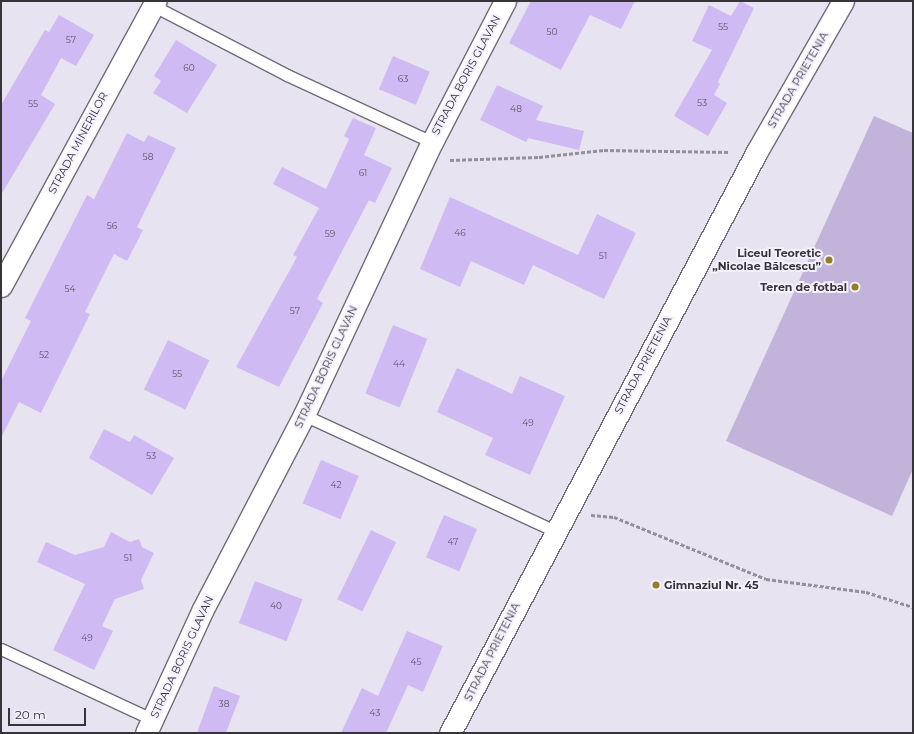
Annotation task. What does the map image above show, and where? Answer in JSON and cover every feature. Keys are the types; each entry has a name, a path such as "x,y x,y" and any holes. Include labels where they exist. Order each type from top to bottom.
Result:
{"street":[{"name":"STRADA BORIS GLAVAN","path":"149,726 203,609 304,415 428,151 505,1"},
{"name":"STRADA PRIETENIA","path":"450,733 554,531 756,153 843,1"},
{"name":"STRADA MINERILOR","path":"1,286 151,2"}],"lane":[{"path":"151,2 428,151"},
{"path":"304,415 554,531"},
{"path":"1,649 149,726"}],"path":[{"path":"428,151 487,161 604,150 756,153"},
{"path":"588,515 614,517 766,579 866,592 913,607"}],"shaded area":[{"name":"Teren de fotbal","path":"874,116 913,133 913,469 892,516 726,441"}],"building":[{"path":"531,1 635,1 621,29 590,15 561,70 509,43"},
{"path":"740,1 754,8 718,82 720,84 714,95 727,103 708,136 674,116 712,50 692,41 709,5 731,16"},
{"path":"59,15 94,35 76,66 61,58 41,95 55,104 1,195 1,105 45,30 49,32"},
{"path":"176,40 217,65 187,113 153,93 161,81 154,76"},
{"path":"393,56 430,72 416,105 379,89"},
{"path":"497,85 543,106 536,120 584,131 579,150 528,138 526,142 480,120"},
{"path":"353,118 376,128 364,155 392,168 375,203 369,200 317,299 323,303 279,387 236,367 297,257 293,255 319,208 273,184 282,167 326,189 349,139 344,136"},
{"path":"127,133 144,142 148,135 176,148 137,227 143,230 127,261 114,254 85,312 90,314 41,413 19,402 1,438 1,381 31,321 25,318 87,195 94,199"},
{"path":"450,197 578,255 597,214 636,233 604,299 533,265 524,285 471,261 460,287 420,269"},
{"path":"393,325 427,339 400,407 365,394"},
{"path":"168,340 209,360 185,410 144,389"},
{"path":"457,368 512,394 520,376 565,396 530,475 485,455 493,438 437,412"},
{"path":"104,429 130,442 134,435 174,458 152,495 89,458"},
{"path":"321,460 359,476 340,519 303,503"},
{"path":"444,515 477,529 459,571 426,557"},
{"path":"371,530 396,542 362,611 337,599"},
{"path":"111,532 130,542 139,539 142,547 154,553 141,580 144,589 115,599 102,626 113,631 94,670 53,650 85,584 37,562 46,542 75,555 104,547"},
{"path":"255,581 303,599 286,641 239,623"},
{"path":"407,631 443,646 423,692 408,685 386,733 341,733 362,688 378,696"},
{"path":"214,686 240,696 226,733 197,733"}],"place":[{"name":"Liceul Teoretic „Nicolae Bălcescu”","path":"829,260"},
{"name":"Teren de fotbal","path":"855,287"},
{"name":"Gimnaziul Nr. 45","path":"656,585"}]}
